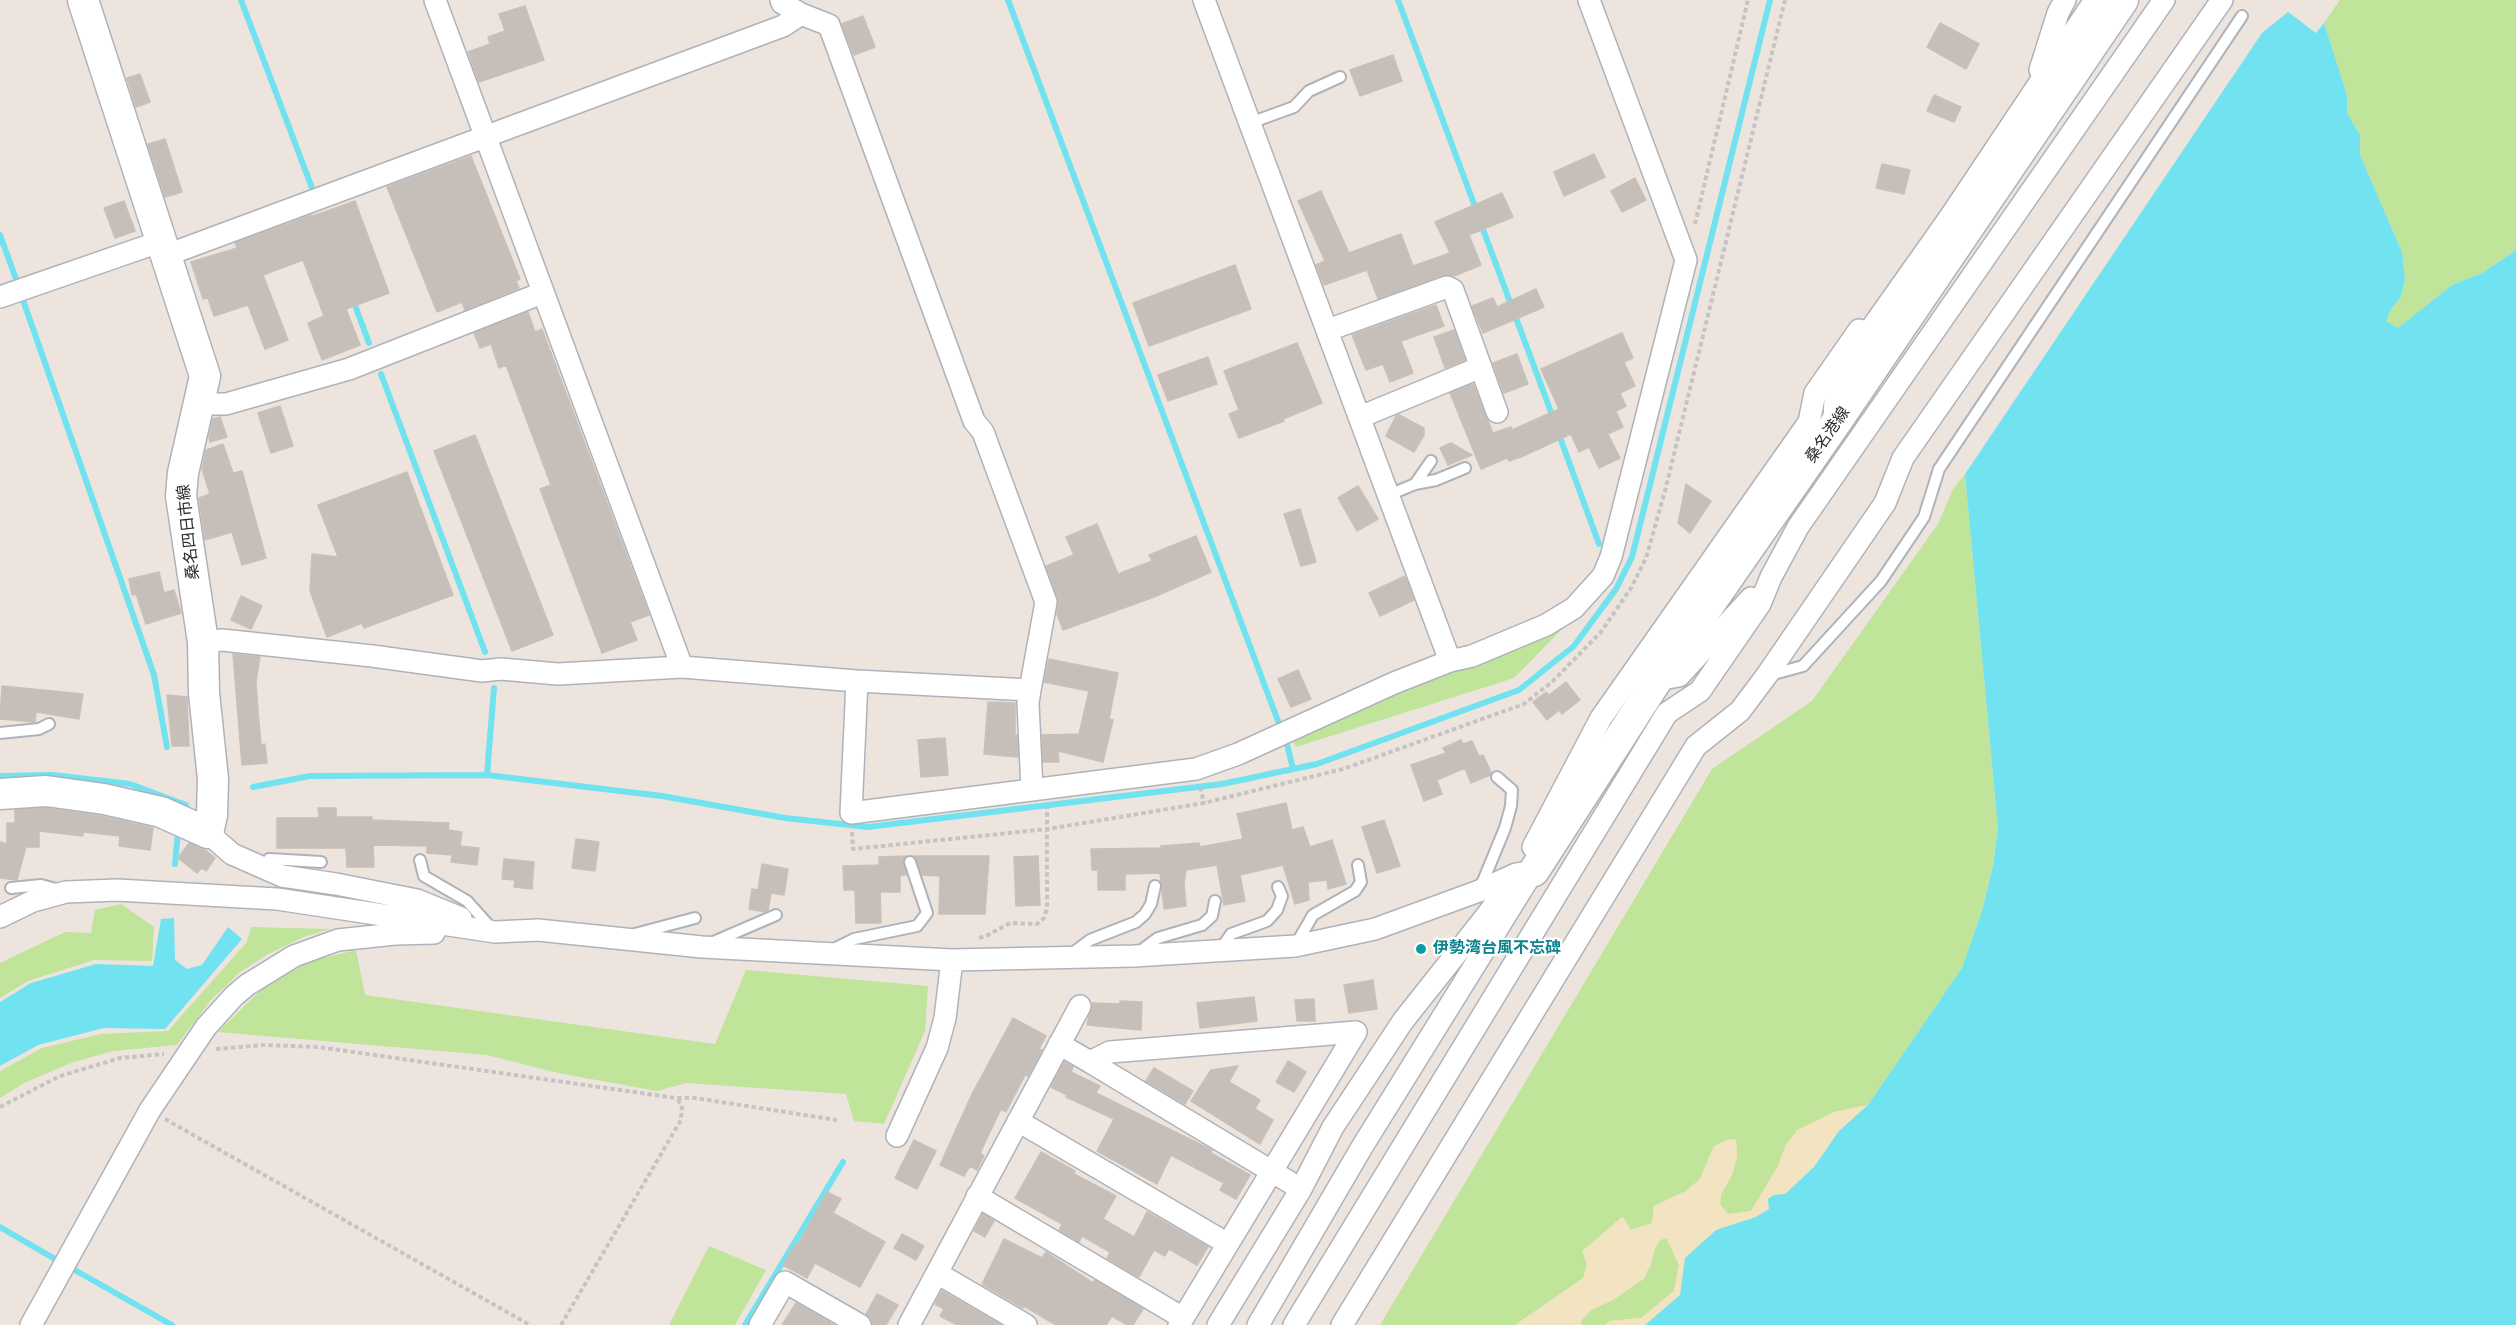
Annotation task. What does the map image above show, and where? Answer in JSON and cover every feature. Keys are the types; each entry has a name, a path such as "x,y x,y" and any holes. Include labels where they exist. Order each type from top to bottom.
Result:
{"main road":[{"name":"桑名四日市線","path":"83,0 205,376 196,404 181,496 203,642 204,693 213,779 210,824"},
{"name":"桑名港線","path":"1525,873 1833,427 2123,0"},
{"path":"0,794 46,791 104,799 210,824"}],"street":[{"path":"435,0 682,667"},
{"path":"781,0 782,3 801,14 829,25 974,422 983,432 1046,602 1028,703 1032,790"},
{"path":"1204,0 1450,661"},
{"path":"858,681 851,813 1196,769 1238,754 1394,682 1450,661 1472,656 1546,625 1574,608 1603,576 1611,557 1686,260 1589,0"},
{"path":"2032,95 2058,13 2065,0"},
{"path":"1833,427 1835,399 1868,333 2095,0"},
{"path":"1294,1325 1667,713 1700,691 1760,604 1771,577 1798,527 2164,0"},
{"path":"1342,1325 1696,746 1740,711 1767,675 1885,503 1903,458 2222,0"},
{"path":"0,297 165,248 485,136 783,26 801,14"},
{"path":"1328,330 1447,287 1453,290 1497,412"},
{"path":"196,404 226,404 349,369 542,293"},
{"path":"1258,1325 1525,873 1542,832 1601,718 1809,422 1815,393 1859,330 1868,333"},
{"path":"1360,417 1481,367"},
{"path":"1657,680 1679,675 1771,577"},
{"path":"203,642 222,640 372,656 482,671 501,669 558,674 682,667 858,681 1030,690"},
{"path":"210,824 232,854 265,870 282,876 417,900 495,932"},
{"path":"31,1325 150,1110 206,1027 247,985 294,956 338,940 395,934 538,930 702,947 952,960 1218,952 1295,946 1375,929 1525,873"},
{"path":"1218,1325 1301,1189 1333,1127 1403,1021 1525,873"},
{"path":"0,917 33,901 66,892 128,891 277,899 495,932"},
{"path":"897,1136 937,1048 945,1018 952,960"},
{"path":"909,1325 1080,1006"},
{"path":"977,1196 1181,1322 1270,1171 1356,1032 1110,1052 1090,1062"},
{"path":"1059,1044 1301,1189"},
{"path":"1018,1121 1228,1244"},
{"path":"937,1273 1026,1325"},
{"path":"760,1325 785,1282 860,1325"}],"lane":[{"path":"1767,675 1803,666 1881,581 1924,517 1939,470 2242,16"},
{"path":"1250,123 1294,107 1309,91 1340,77"},
{"path":"1414,484 1431,461"},
{"path":"1389,495 1414,484 1436,480 1465,468"},
{"path":"0,733 39,729 49,724"},
{"path":"1479,891 1505,828 1511,806 1512,790 1497,777"},
{"path":"265,870 268,859 321,862"},
{"path":"420,860 424,876 467,901 495,932"},
{"path":"824,954 854,939 918,926 927,913 910,862"},
{"path":"1295,946 1313,915 1355,891 1361,882 1358,865"},
{"path":"11,888 41,885 66,892"},
{"path":"1067,957 1090,940 1136,922 1148,909 1155,886"},
{"path":"1218,952 1231,934 1267,921 1277,910 1281,896 1278,887"},
{"path":"1134,956 1158,938 1202,925 1212,916 1215,901"},
{"path":"702,947 776,915"},
{"path":"617,938 695,918"}],"path":[{"path":"1686,260 1748,0"},
{"path":"1758,113 1785,0"},
{"path":"968,940 988,935 1010,923 1036,924 1044,918 1047,908 1048,829"},
{"path":"0,1107 60,1076 120,1058 265,1045 318,1047 676,1098 695,1098 837,1120"},
{"path":"561,1325 681,1120 682,1105 676,1098"},
{"path":"150,1110 531,1325"}],"green space":[{"path":"2340,0 2516,0 2516,250 2482,273 2452,285 2398,328 2386,321 2391,309 2401,297 2405,279 2402,252 2360,155 2360,135 2347,113 2347,95 2324,23"},
{"path":"1965,474 1998,828 1993,865 1982,911 1962,968 1868,1105 1834,1112 1786,1144 1778,1166 1751,1211 1728,1215 1720,1204 1721,1194 1732,1175 1737,1158 1736,1140 1714,1146 1700,1179 1686,1191 1654,1206 1652,1223 1631,1230 1623,1217 1587,1264 1584,1278 1515,1325 1380,1325 1712,769 1812,701 1938,524 1953,489"},
{"path":"1572,619 1514,678 1296,747 1291,737 1440,675 1473,666"},
{"path":"121,904 154,927 152,961 94,960 28,981 0,998 0,963 65,932 91,933 95,910"},
{"path":"251,927 330,929 304,937 268,954 240,972 210,1001 177,1045 113,1051 71,1063 26,1082 0,1098 0,1071 42,1048 101,1034 168,1031 247,942"},
{"path":"356,950 365,995 715,1044 746,970 928,986 925,1031 884,1124 854,1121 846,1094 686,1083 657,1091 558,1073 487,1055 218,1032 266,985 298,964"},
{"path":"1667,1238 1679,1265 1674,1291 1641,1318 1609,1321 1605,1325 1582,1325 1580,1322 1591,1310 1613,1300 1650,1267 1655,1248 1660,1240"},
{"path":"709,1246 766,1270 735,1325 669,1325"}],"sand":[{"path":"1868,1105 1839,1131 1814,1167 1785,1194 1774,1195 1769,1208 1756,1217 1716,1230 1685,1258 1680,1295 1645,1325 1605,1325 1609,1321 1641,1318 1674,1291 1679,1265 1666,1238 1660,1240 1655,1248 1645,1278 1613,1300 1591,1310 1580,1322 1582,1325 1515,1325 1583,1278 1587,1264 1582,1251 1622,1217 1631,1230 1652,1223 1654,1206 1686,1191 1700,1179 1714,1146 1736,1139 1737,1157 1732,1175 1721,1194 1720,1204 1728,1214 1751,1211 1778,1166 1786,1145 1797,1130 1834,1112"}],"water":[{"path":"2288,12 2316,33 2324,23 2347,95 2347,113 2360,135 2360,155 2402,252 2405,279 2401,297 2391,309 2386,321 2398,328 2452,285 2482,273 2516,250 2516,1325 1645,1325 1680,1295 1685,1258 1716,1230 1756,1217 1769,1209 1768,1199 1774,1195 1785,1194 1814,1167 1839,1131 1868,1105 1962,968 1982,911 1993,866 1998,828 1965,474 2262,33"},
{"path":"174,918 175,960 187,969 202,965 228,927 242,939 165,1029 104,1028 38,1045 0,1066 0,1002 31,983 96,964 153,966 161,919"}],"building":[{"path":"525,6 544,60 479,82 468,52 490,44 488,37 505,31 499,14"},
{"path":"863,16 875,47 854,55 842,24"},
{"path":"1940,23 1979,44 1966,69 1927,47"},
{"path":"1393,55 1402,81 1360,96 1350,70"},
{"path":"140,74 150,102 136,107 127,78"},
{"path":"1934,95 1961,107 1954,122 1927,111"},
{"path":"165,139 182,192 165,197 148,144"},
{"path":"1594,154 1605,177 1564,196 1554,172"},
{"path":"471,156 520,279 516,281 519,288 465,310 462,302 437,312 387,187"},
{"path":"1882,164 1910,170 1904,194 1876,188"},
{"path":"1635,178 1646,200 1622,212 1611,191"},
{"path":"1321,191 1349,253 1401,234 1413,266 1450,253 1435,222 1502,193 1513,217 1469,235 1481,265 1454,276 1443,275 1378,299 1367,270 1324,285 1316,265 1325,261 1298,201"},
{"path":"124,201 135,231 115,238 104,208"},
{"path":"355,201 389,293 346,309 360,345 322,360 308,323 324,316 303,260 263,275 288,340 265,349 248,305 214,316 208,298 203,299 191,262 237,248 235,243"},
{"path":"1235,265 1251,309 1149,346 1133,303"},
{"path":"1536,289 1544,307 1483,333 1472,306 1493,298 1497,307"},
{"path":"1436,305 1444,326 1401,341 1413,373 1390,382 1383,364 1366,370 1352,335"},
{"path":"528,312 535,332 542,329 649,615 630,622 637,640 602,653 540,489 551,485 506,365 499,368 491,344 480,348 474,333"},
{"path":"1454,330 1465,360 1445,368 1434,337"},
{"path":"1622,333 1633,358 1624,362 1635,386 1620,393 1626,406 1616,411 1623,427 1608,434 1620,458 1599,468 1589,447 1579,452 1571,434 1521,457 1509,461 1507,458 1481,469 1450,393 1473,384 1493,433 1511,427 1512,430 1559,409 1541,369"},
{"path":"1297,343 1322,403 1283,419 1284,421 1239,438 1229,414 1239,410 1224,371"},
{"path":"1517,354 1528,384 1504,393 1493,363"},
{"path":"1208,357 1217,384 1168,401 1158,375"},
{"path":"280,406 293,446 271,453 258,413"},
{"path":"1399,415 1424,428 1424,435 1414,452 1386,436 1396,416"},
{"path":"220,417 227,437 210,442 213,419"},
{"path":"475,435 553,635 512,651 434,451"},
{"path":"1451,443 1472,455 1448,465 1440,448"},
{"path":"223,444 233,473 242,471 266,558 242,565 232,532 205,540 199,498 210,494 202,469 206,450"},
{"path":"407,472 453,595 364,628 362,623 327,637 310,591 312,554 338,557 318,505"},
{"path":"1686,484 1711,501 1690,533 1678,523"},
{"path":"1358,486 1378,519 1357,531 1338,498"},
{"path":"1300,509 1316,562 1301,566 1284,514"},
{"path":"1097,524 1118,574 1152,561 1149,555 1196,536 1211,572 1154,597 1063,630 1057,614 1058,598 1046,566 1074,555 1066,537"},
{"path":"159,572 164,593 174,590 181,613 146,624 136,594 132,595 129,579"},
{"path":"1405,576 1414,600 1380,616 1369,593"},
{"path":"241,596 262,606 251,629 231,620"},
{"path":"233,654 260,657 256,681 261,745 265,744 267,763 242,765"},
{"path":"1049,659 1118,673 1109,719 1113,720 1103,762 1058,751 1059,762 1043,762 1042,735 1079,734 1089,691 1044,682"},
{"path":"1298,670 1311,699 1291,707 1278,679"},
{"path":"1566,682 1580,700 1562,714 1559,710 1547,720 1533,702 1546,692 1549,695"},
{"path":"2,686 83,694 79,719 36,712 35,722 0,719"},
{"path":"167,695 187,697 189,746 172,746"},
{"path":"988,702 1015,703 1018,757 984,754"},
{"path":"945,738 948,775 921,777 918,740"},
{"path":"1461,740 1463,744 1472,741 1479,756 1483,755 1491,772 1490,775 1471,783 1465,768 1437,780 1442,794 1424,801 1411,765 1446,753 1443,748"},
{"path":"1286,803 1292,830 1303,827 1310,847 1332,840 1346,884 1328,889 1327,880 1308,882 1309,900 1295,904 1283,865 1240,875 1245,901 1224,905 1217,865 1186,870 1184,883 1186,906 1164,909 1160,873 1125,874 1125,890 1098,890 1098,870 1092,870 1091,849 1161,848 1161,846 1199,843 1200,847 1243,839 1237,814"},
{"path":"45,808 101,816 153,828 150,850 119,846 120,836 83,832 83,836 39,831 39,847 26,847 17,880 0,878 0,842 7,844 7,823 15,823 15,810"},
{"path":"318,808 336,808 336,817 372,817 372,820 449,823 448,830 462,832 460,846 479,848 477,865 451,862 452,855 427,853 427,846 373,845 374,867 347,867 346,848 277,848 277,818 319,818"},
{"path":"1384,820 1400,866 1377,873 1362,827"},
{"path":"576,839 599,842 595,871 572,868"},
{"path":"189,843 204,849 215,858 206,871 202,868 197,873 178,858"},
{"path":"906,856 903,861 906,875 900,875 900,892 880,892 881,923 856,923 855,890 844,890 843,866 879,865 879,857"},
{"path":"914,856 989,856 985,914 939,914 940,876 922,875"},
{"path":"1038,856 1040,905 1016,906 1014,857"},
{"path":"504,859 534,862 532,889 514,887 515,880 502,879"},
{"path":"762,864 788,869 784,895 771,893 768,910 765,912 749,909 752,889 758,890"},
{"path":"1373,980 1377,1009 1349,1013 1344,985"},
{"path":"1254,997 1257,1021 1200,1028 1197,1003"},
{"path":"1314,999 1315,1021 1297,1021 1295,1000"},
{"path":"1120,1001 1142,1002 1141,1030 1087,1025 1092,1003 1120,1004"},
{"path":"1013,1018 1046,1036 1039,1049 1042,1050 1028,1076 1025,1075 1006,1112 1001,1109 980,1153 984,1156 977,1170 970,1166 964,1176 940,1165 972,1094"},
{"path":"1288,1061 1306,1072 1294,1092 1276,1082"},
{"path":"1064,1062 1073,1067 1071,1072 1100,1086 1096,1093 1212,1150 1211,1153 1250,1175 1236,1199 1220,1190 1224,1183 1171,1155 1157,1184 1097,1151 1114,1119 1066,1097 1067,1095 1051,1087"},
{"path":"1238,1066 1229,1082 1260,1100 1255,1109 1273,1120 1260,1144 1191,1101 1211,1070"},
{"path":"1154,1068 1193,1091 1185,1104 1146,1081"},
{"path":"914,1140 936,1151 917,1189 895,1178"},
{"path":"1041,1152 1075,1171 1074,1174 1116,1196 1103,1219 1134,1237 1147,1212 1208,1247 1197,1265 1169,1249 1165,1256 1154,1250 1139,1277 1107,1258 1110,1252 1082,1236 1079,1242 1059,1230 1062,1224 1015,1198"},
{"path":"827,1192 841,1199 833,1213 885,1242 860,1287 815,1263 807,1278 783,1265 795,1244 797,1246"},
{"path":"983,1214 994,1221 985,1237 974,1231"},
{"path":"902,1234 924,1246 916,1260 894,1248"},
{"path":"1004,1239 1042,1258 1046,1252 1093,1283 1095,1280 1143,1309 1133,1325 1127,1325 1112,1316 1106,1325 1056,1325 982,1284"},
{"path":"942,1291 1001,1325 957,1325 940,1316 944,1309 935,1304"},
{"path":"877,1294 898,1305 886,1325 873,1325 871,1318 866,1314"},
{"path":"796,1303 834,1325 782,1325"}],"waterway":[{"path":"241,0 312,188"},
{"path":"1008,0 1278,721"},
{"path":"1398,0 1477,212"},
{"path":"253,787 310,776 487,775 662,796 785,818 868,827 1222,784 1317,764 1519,690 1574,646 1616,589 1632,557 1770,0"},
{"path":"1481,224 1554,420"},
{"path":"0,235 16,279"},
{"path":"23,300 154,675 167,747"},
{"path":"353,300 369,343"},
{"path":"381,374 485,652"},
{"path":"1558,432 1599,544"},
{"path":"487,775 494,688"},
{"path":"1286,740 1293,769"},
{"path":"0,776 53,775 130,784 186,805"},
{"path":"175,864 178,832"},
{"path":"745,1325 843,1162"},
{"path":"0,1227 55,1259"},
{"path":"73,1269 172,1325"}],"place":[{"name":"伊勢湾台風不忘碑","path":"1421,949"}]}
